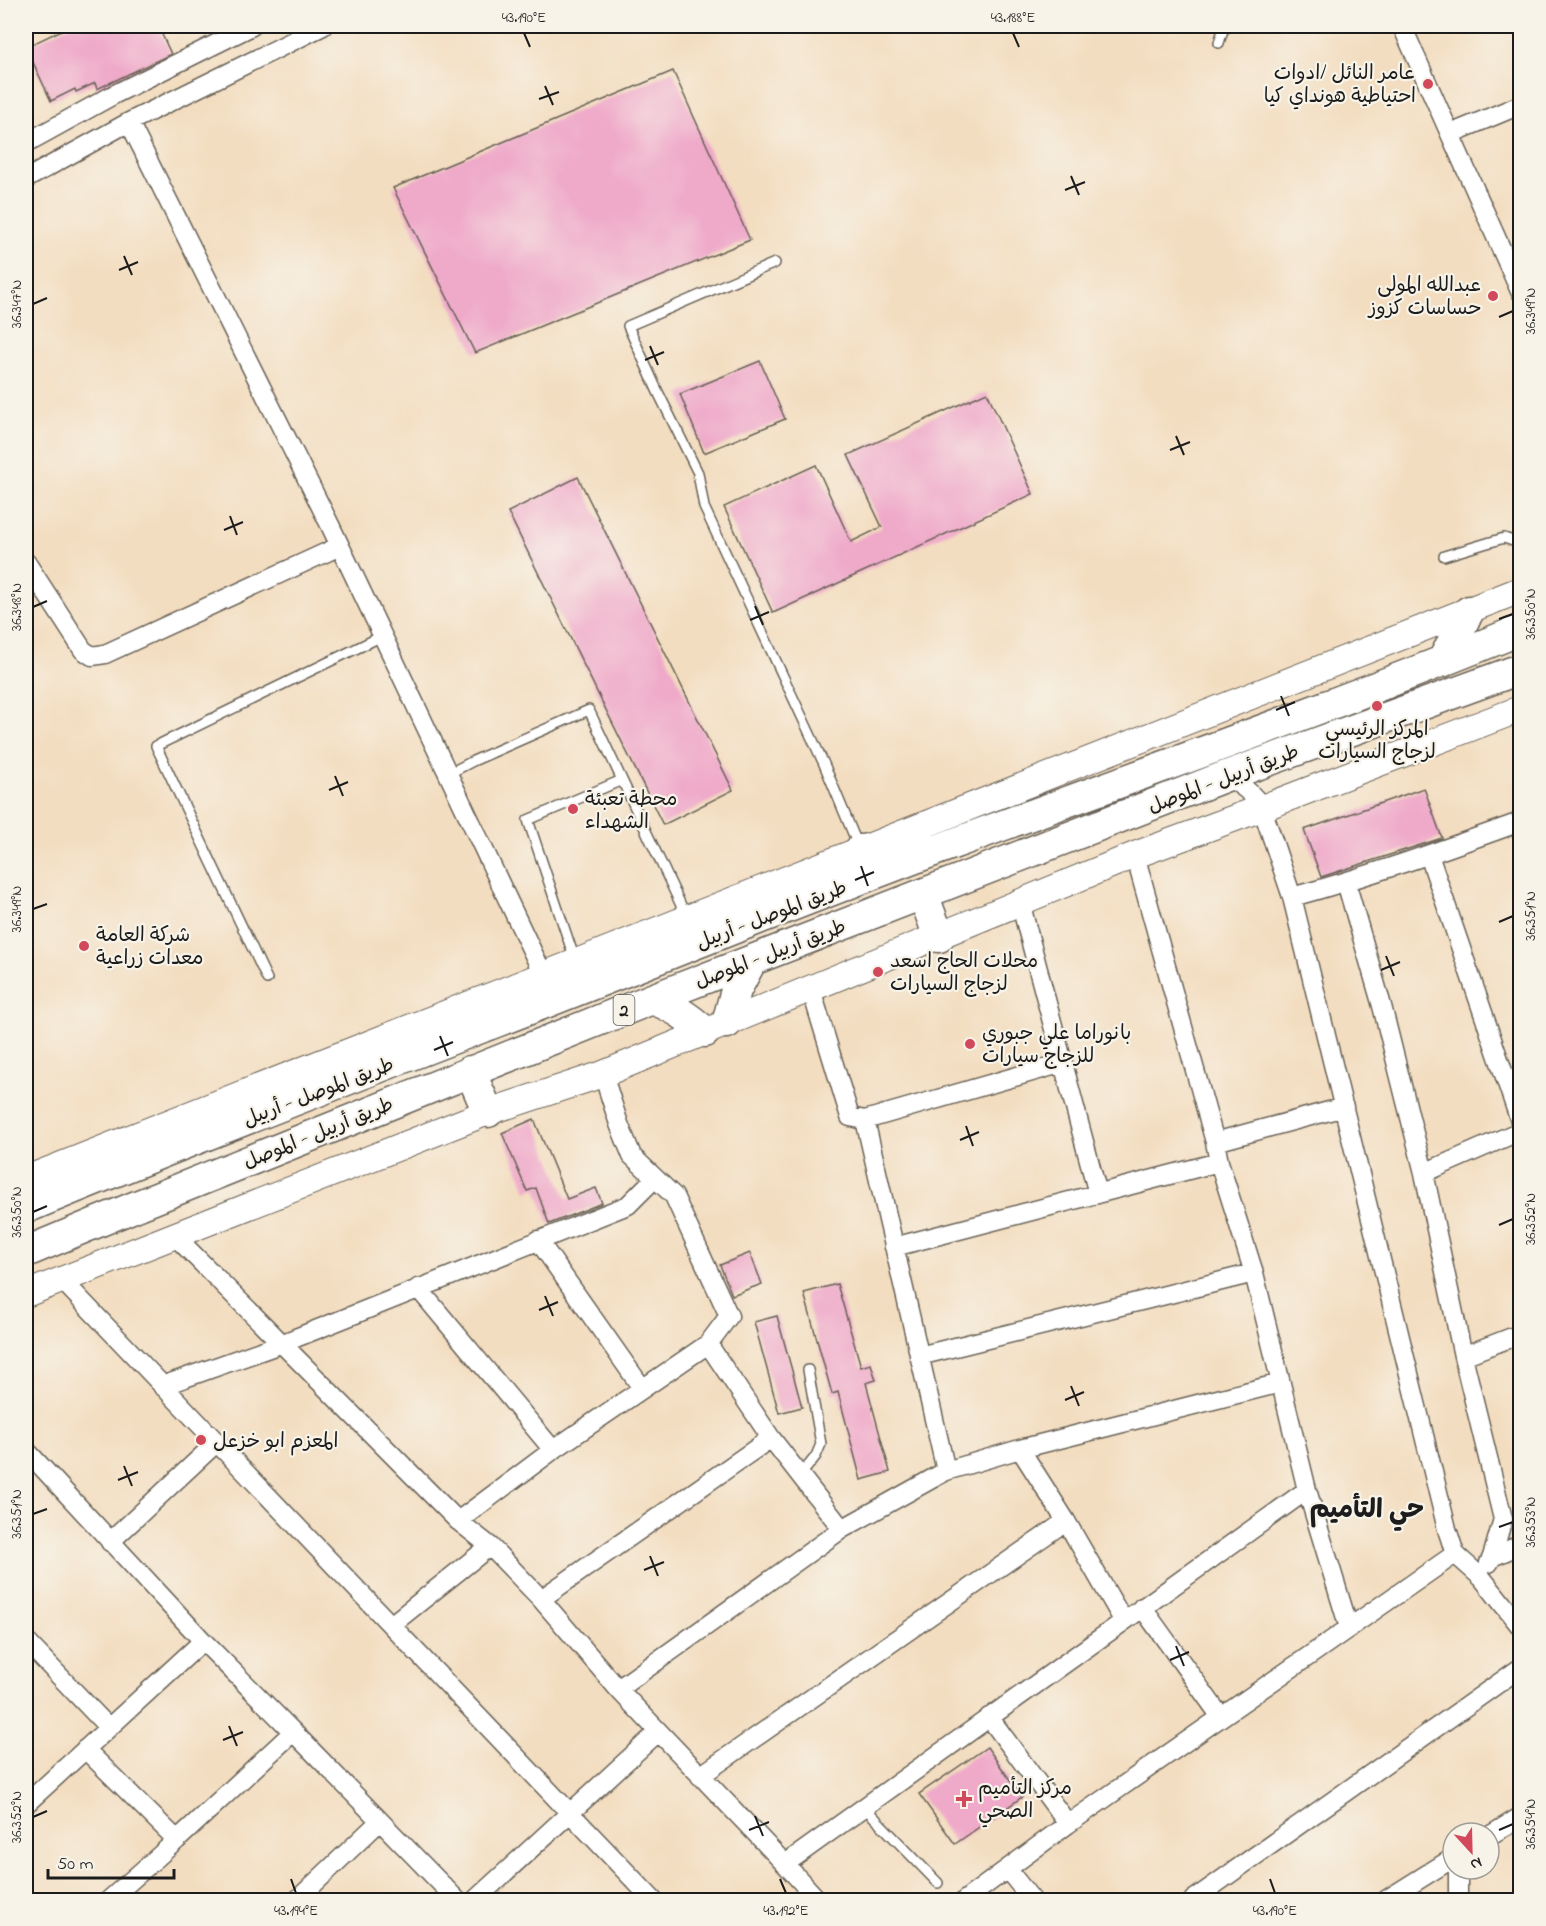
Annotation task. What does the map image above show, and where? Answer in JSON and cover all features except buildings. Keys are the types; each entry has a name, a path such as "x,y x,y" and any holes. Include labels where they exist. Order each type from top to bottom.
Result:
{"highway":[{"path":"1442,662 1468,611"},
{"name":"طريق الموصل - أربيل","path":"26,1208 163,1151 306,1082 1214,748 1521,630"},
{"name":"طريق أربيل - الموصل","path":"26,1252 144,1202 752,960 1226,776 1521,669"},
{"path":"1214,748 1226,776"},
{"path":"860,850 955,843"},
{"path":"923,894 939,937"},
{"path":"652,999 691,1019 716,1028 752,960"},
{"path":"470,1071 488,1112"}],"main road":[{"path":"26,1179 306,1082 543,974 1521,590"},
{"path":"26,1294 488,1112 603,1074 1135,855 1521,709"}],"street":[{"path":"26,143 115,94 252,26"},
{"path":"26,179 129,122 323,26"},
{"path":"1402,26 1521,291"},
{"path":"1450,134 1521,105"},
{"path":"129,122 340,546 543,974"},
{"path":"26,562 83,650 92,656 105,654 340,546"},
{"path":"1226,776 1247,790 1262,808 1292,897 1455,1554 1482,1578 1521,1626"},
{"path":"1292,897 1429,855 1521,822"},
{"path":"1135,855 1219,1162 1254,1273 1306,1490 1349,1628"},
{"path":"1429,855 1521,1121"},
{"path":"1346,882 1382,1006 1424,1173 1463,1356 1503,1519 1492,1557 1482,1578"},
{"path":"1020,902 1098,1194"},
{"path":"811,989 850,1117 865,1120 1063,1063"},
{"path":"458,1521 553,1450 708,1344 729,1316 674,1196 632,1156 603,1074"},
{"path":"1215,1142 1344,1107"},
{"path":"865,1120 946,1472"},
{"path":"1424,1173 1521,1131"},
{"path":"894,1247 1219,1162"},
{"path":"162,1386 283,1343 628,1205 654,1179"},
{"path":"174,1235 458,1521 490,1546 541,1599 618,1689 818,1900"},
{"path":"538,1240 642,1388"},
{"path":"919,1356 1254,1273"},
{"path":"62,1280 653,1900"},
{"path":"418,1288 553,1450"},
{"path":"1463,1356 1521,1334"},
{"path":"708,1344 771,1438 842,1529"},
{"path":"618,1689 842,1529 946,1472 1020,1449 1281,1383"},
{"path":"541,1599 771,1438"},
{"path":"110,1542 216,1443"},
{"path":"1020,1449 1066,1521 1123,1620"},
{"path":"29,1460 457,1900"},
{"path":"785,1864 1306,1490"},
{"path":"700,1776 1066,1521"},
{"path":"1492,1557 1521,1545"},
{"path":"391,1625 490,1546"},
{"path":"964,1900 1068,1824 1455,1554"},
{"path":"1142,1607 1221,1717"},
{"path":"26,1641 109,1728"},
{"path":"26,1804 203,1641"},
{"path":"1193,1900 1521,1668"},
{"path":"989,1717 1068,1824"},
{"path":"110,1900 293,1732"},
{"path":"476,1900 658,1732"},
{"path":"85,1749 177,1840"},
{"path":"1501,1829 1521,1817"},
{"path":"297,1900 380,1822"},
{"path":"1386,1900 1441,1866"},
{"path":"1007,1869 1032,1900"},
{"path":"1458,1881 1458,1900"}],"lane":[{"path":"1219,43 1223,30 1229,26"},
{"path":"775,263 628,326 698,473 704,507 824,764 860,850"},
{"path":"1444,556 1504,538 1516,542 1521,548"},
{"path":"267,978 156,746 382,636"},
{"path":"448,774 589,710 687,918"},
{"path":"576,962 528,820 622,780"},
{"path":"800,1476 816,1456 821,1444 808,1370"},
{"path":"864,1807 938,1883"}],"place":[{"name":"عامر النائل /ادوات احتياطية هونداي كيا","path":"1428,84"},
{"name":"عبدالله المولى حساسات كزوز","path":"1493,296"},
{"name":"المركز الرئيسي لزجاج السيارات","path":"1377,706"},
{"name":"محطة تعبئة الشهداء","path":"573,809"},
{"name":"شركة العامة معدات زراعية","path":"84,946"},
{"name":"محلات الحاج اسعد لزجاج السيارات","path":"878,972"},
{"name":"بانوراما علي جبوري للزجاج سيارات","path":"970,1044"},
{"name":"المعزم ابو خزعل","path":"201,1440"},
{"name":"مركز التأميم الصحي","path":"964,1799"}],"district":[{"name":"حي التأميم","path":"1367,1508"}]}
